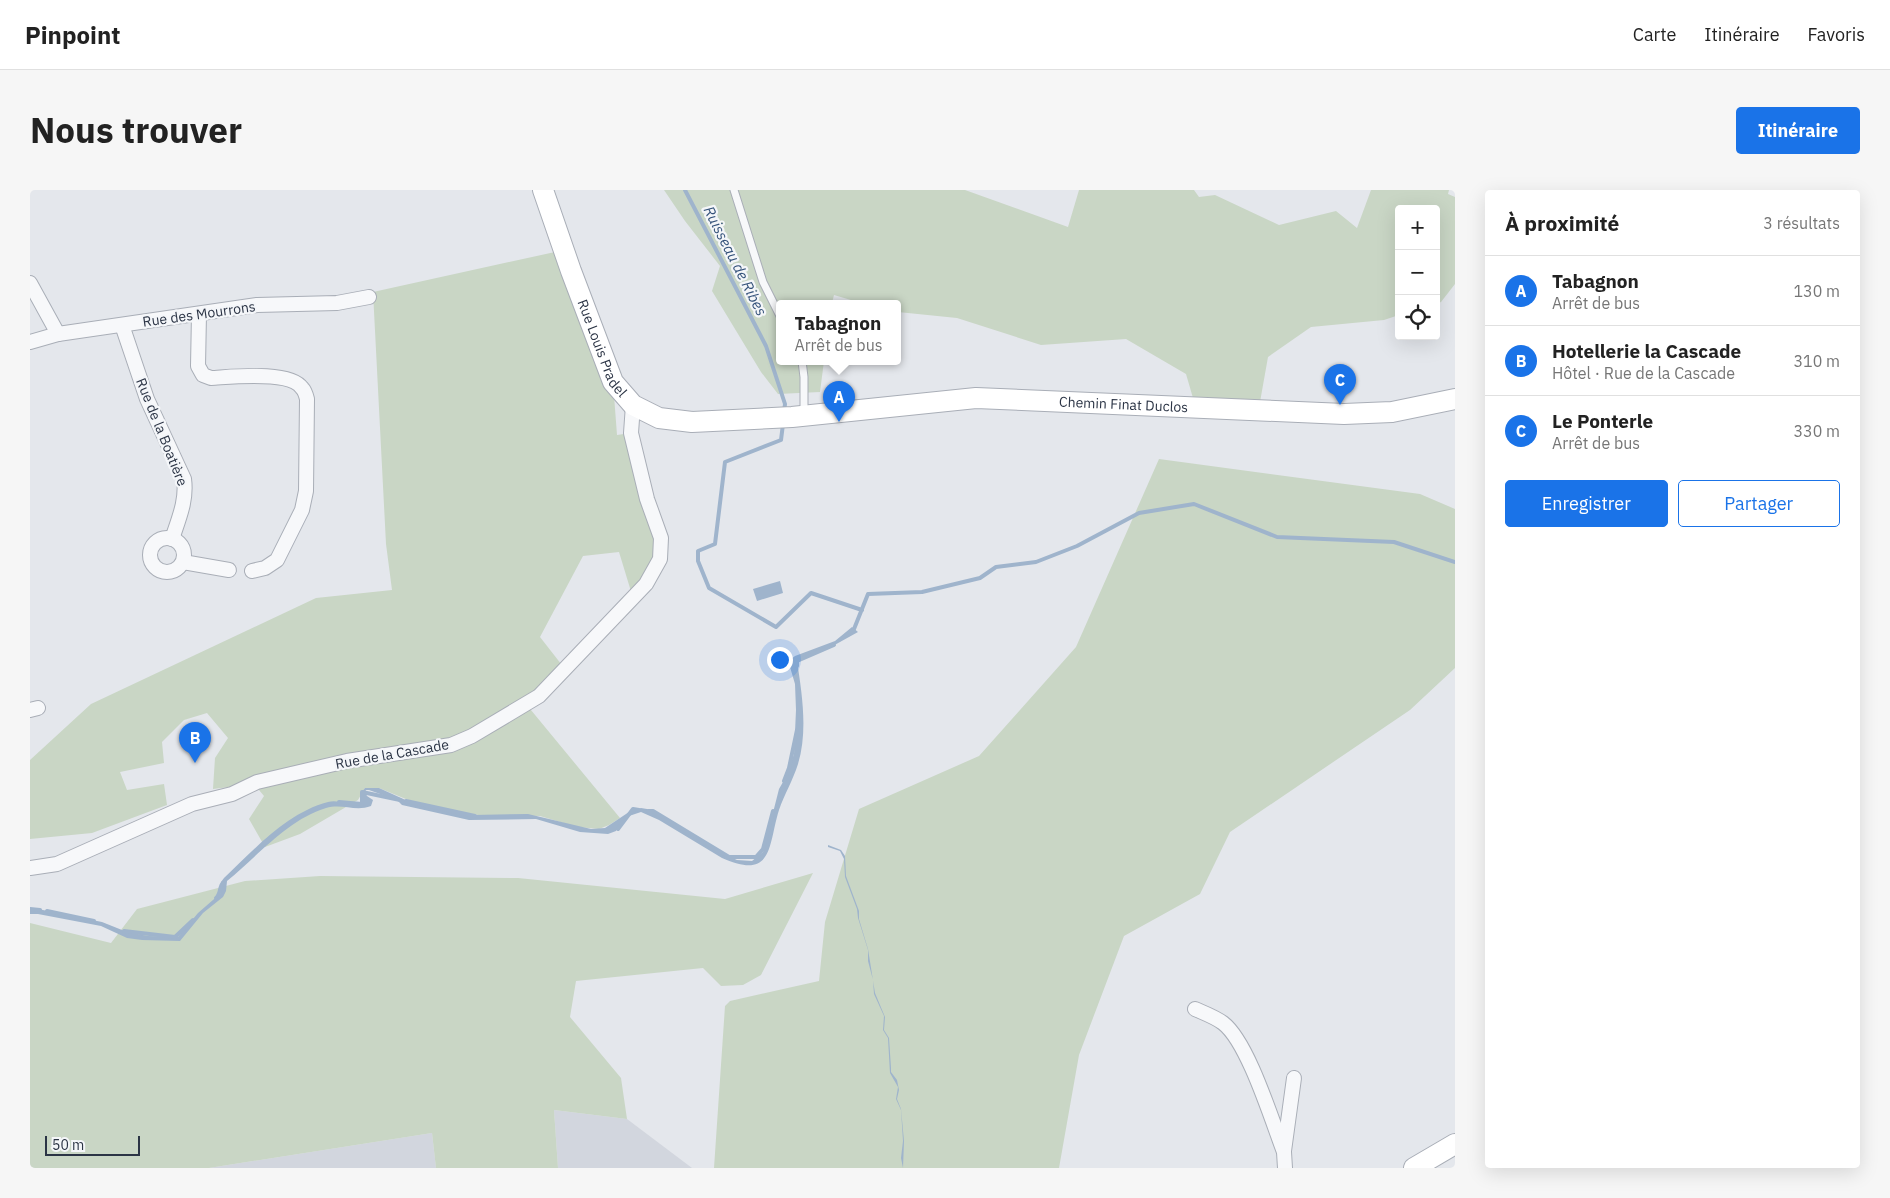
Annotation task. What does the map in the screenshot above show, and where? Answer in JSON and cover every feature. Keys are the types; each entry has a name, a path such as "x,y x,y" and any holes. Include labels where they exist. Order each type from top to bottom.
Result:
{"main road":[{"name":"Rue Louis Pradel","path":"543,190 613,382 632,405 659,418 692,422 798,416"},
{"name":"Chemin Finat Duclos","path":"798,416 976,398 1344,414 1392,412 1455,399"},
{"path":"1423,1165 1455,1144"}],"street":[{"path":"30,283 58,334"},
{"name":"Rue des Mourrons","path":"30,342 58,334 257,305 337,303 369,297"},
{"path":"199,314 198,366 203,375 210,378 276,377 291,380 302,387 307,399 306,490 302,510 277,560 265,568 252,571"},
{"name":"Rue de la Boatière","path":"122,325 147,399 184,479 186,492 184,504 172,539"},
{"name":"Rue de la Cascade","path":"30,868 57,864 192,804 232,794 257,782 347,761 451,745 472,736 539,696 646,584 660,559 661,538 646,499 631,433 632,405"},
{"path":"161,539 178,541 184,550 183,562 176,570 165,573 155,568 149,557 152,546 161,539"},
{"path":"183,562 229,570"},
{"path":"1195,1009 1223,1023 1236,1036 1248,1059 1284,1152"},
{"path":"1285,1168 1284,1152 1294,1078"}],"lane":[{"path":"734,190 763,282 776,308"},
{"path":"798,416 804,377 802,365"}],"shaded area":[{"path":"554,1110 627,1119 692,1168 558,1168"},
{"path":"432,1133 436,1168 209,1168"}],"green space":[{"path":"664,190 965,190 1068,227 1079,190 1194,190 1199,197 1215,195 1279,225 1336,211 1357,228 1371,190 1449,190 1448,194 1455,197 1455,284 1441,302 1440,205 1395,205 1395,316 1384,320 1311,327 1268,357 1260,402 1193,398 1186,374 1126,339 1041,345 957,318 901,312 901,300 851,300 834,295 833,300 776,300 776,365 823,365 820,392 778,394 761,372 712,291 720,266"},
{"path":"564,250 613,382 617,435 631,433 660,559 633,598 619,552 583,556 540,637 565,669 526,704 620,818 599,829 577,827 540,816 478,815 418,804 379,788 365,788 358,800 300,834 265,847 249,819 264,796 254,784 213,789 215,758 228,738 207,713 184,720 162,742 164,763 120,772 127,790 164,784 167,805 92,833 30,839 30,760 91,704 316,598 392,590 386,544 373,292"},
{"path":"1159,459 1420,494 1455,509 1455,668 1410,710 1230,832 1200,894 1124,936 1079,1055 1059,1168 714,1168 725,1006 730,1001 819,981 825,922 859,809 979,756 1076,647"},
{"path":"813,873 761,975 743,985 721,986 703,968 576,981 570,1017 621,1078 627,1119 554,1110 558,1168 436,1168 432,1133 209,1168 30,1168 30,923 111,943 137,909 245,881 320,876 518,878 725,899"}],"water":[{"path":"780,581 783,593 757,601 753,589"},
{"path":"852,627 858,632 831,647 797,661 803,712 801,751 796,770 779,810 770,847 766,856 760,862 751,865 739,864 722,858 659,820 641,812 626,817 616,831 608,834 580,832 536,819 469,820 402,805 397,800 366,790 367,796 373,800 371,806 365,808 338,806 326,808 298,821 273,840 227,881 223,897 203,913 180,941 127,938 101,926 30,914 30,909 38,909 102,922 127,932 148,936 178,937 198,913 221,893 221,882 224,878 285,823 313,807 332,801 354,805 362,804 364,801 362,792 365,788 379,788 410,802 472,815 528,814 591,829 605,828 629,812 641,808 647,809 726,855 737,860 752,861 763,852 779,789 787,775 794,754 796,710 795,684 790,667 791,659 835,641"},
{"path":"828,845 841,850 845,856 846,876 859,911 859,919 868,949 873,979 868,961 868,950 858,918 857,909 845,877 844,859 840,851 828,847"},
{"path":"873,981 875,993 885,1017 884,1030 889,1038 891,1072 897,1080 899,1090 897,1099 901,1109 904,1141 903,1168 901,1158 903,1141 901,1110 896,1099 898,1087 890,1073 888,1038 883,1030 884,1016 874,994"}],"waterway":[{"name":"Ruisseau de Ribes","path":"685,190 766,346 785,404 784,412"},
{"name":"Ruisseau de Ribes","path":"783,424 781,440 725,462 715,544 698,551 698,561 709,588 776,627 811,593 862,610"},
{"path":"852,631 868,594 922,592 980,578 996,567 1036,562 1077,546 1139,513 1194,504 1277,537 1394,542 1455,562"},
{"path":"797,666 797,661 834,645"},
{"path":"784,781 789,768 797,730"},
{"path":"339,802 362,804 362,792 400,800"},
{"path":"406,801 475,816"},
{"path":"618,829 633,809 639,810"},
{"path":"648,811 653,811 729,857 756,857 763,849 773,811"},
{"path":"216,898 223,883"},
{"path":"30,909 40,910"},
{"path":"47,911 94,921"},
{"path":"124,931 175,937 193,920"}],"place":[{"name":"Le Ponterle","path":"1340,405"},
{"name":"Tabagnon","path":"839,422"},
{"name":"Hotellerie la Cascade","path":"195,763"}]}
